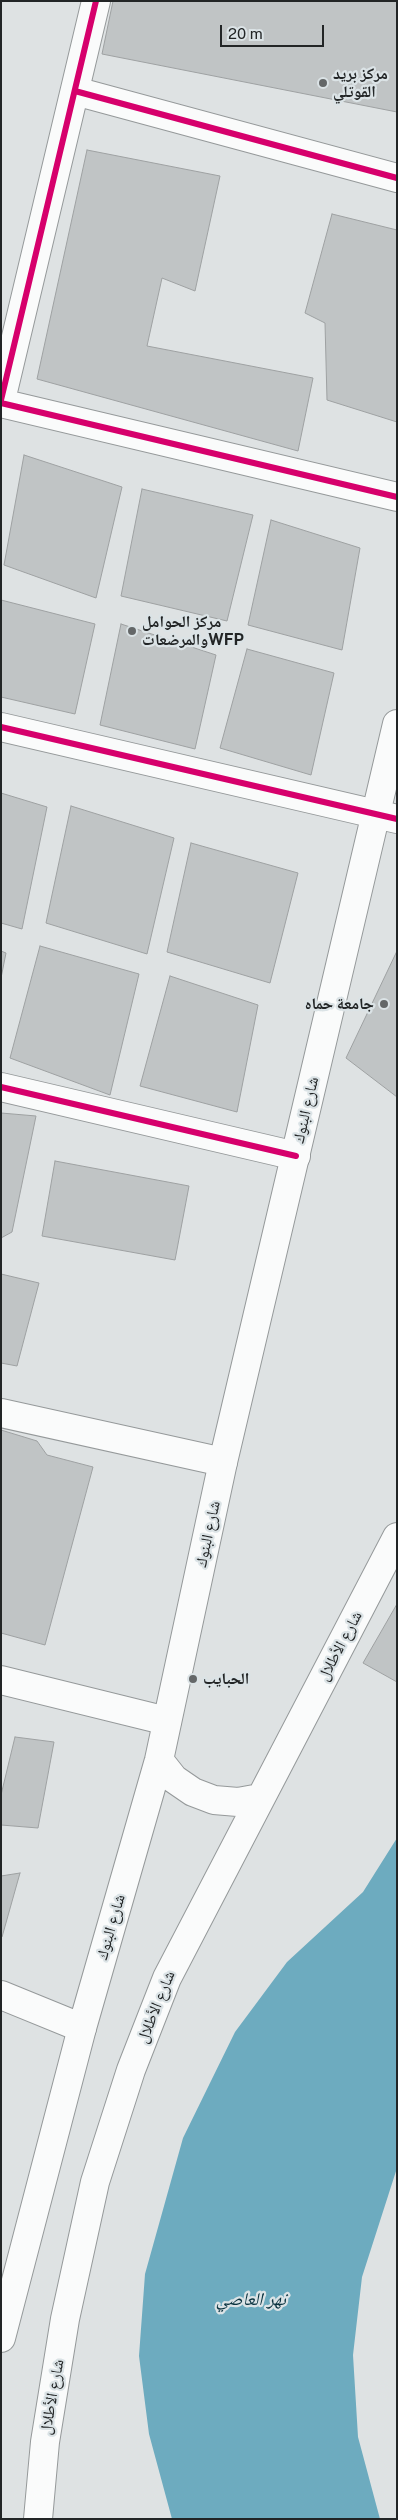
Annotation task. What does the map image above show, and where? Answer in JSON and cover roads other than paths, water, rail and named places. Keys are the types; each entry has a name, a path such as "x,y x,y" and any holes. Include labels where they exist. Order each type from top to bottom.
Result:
{"main road":[{"path":"96,1 1,402 397,498"},
{"path":"75,91 397,178"},
{"name":"شارع البنوك","path":"1,2338 82,2028 159,1760 223,1462 296,1156 386,817 397,724"},
{"path":"1,727 386,817"},
{"path":"1,1087 296,1156"},
{"path":"1,1413 223,1462"},
{"name":"شارع الأطلال","path":"38,2519 44,2442 62,2338 95,2182 131,2070 167,1978 397,1537"},
{"path":"1,1680 167,1721"},
{"path":"159,1760 174,1779 193,1792 214,1800 238,1802 260,1798"},
{"path":"1,1995 82,2028"}],"water":[{"name":"نهر العاصي","path":"397,1838 397,2168 362,2277 353,2355 358,2437 380,2519 172,2519 149,2434 139,2356 145,2274 183,2138 235,2032 287,1962 363,1892"}],"place":[{"name":"مركز بريد القوتلي","path":"323,83"},
{"name":"مركز الحوامل والمرضعاتWFP","path":"132,631"},
{"name":"جامعة حماه","path":"384,1004"},
{"name":"الحبايب","path":"193,1679"}]}
